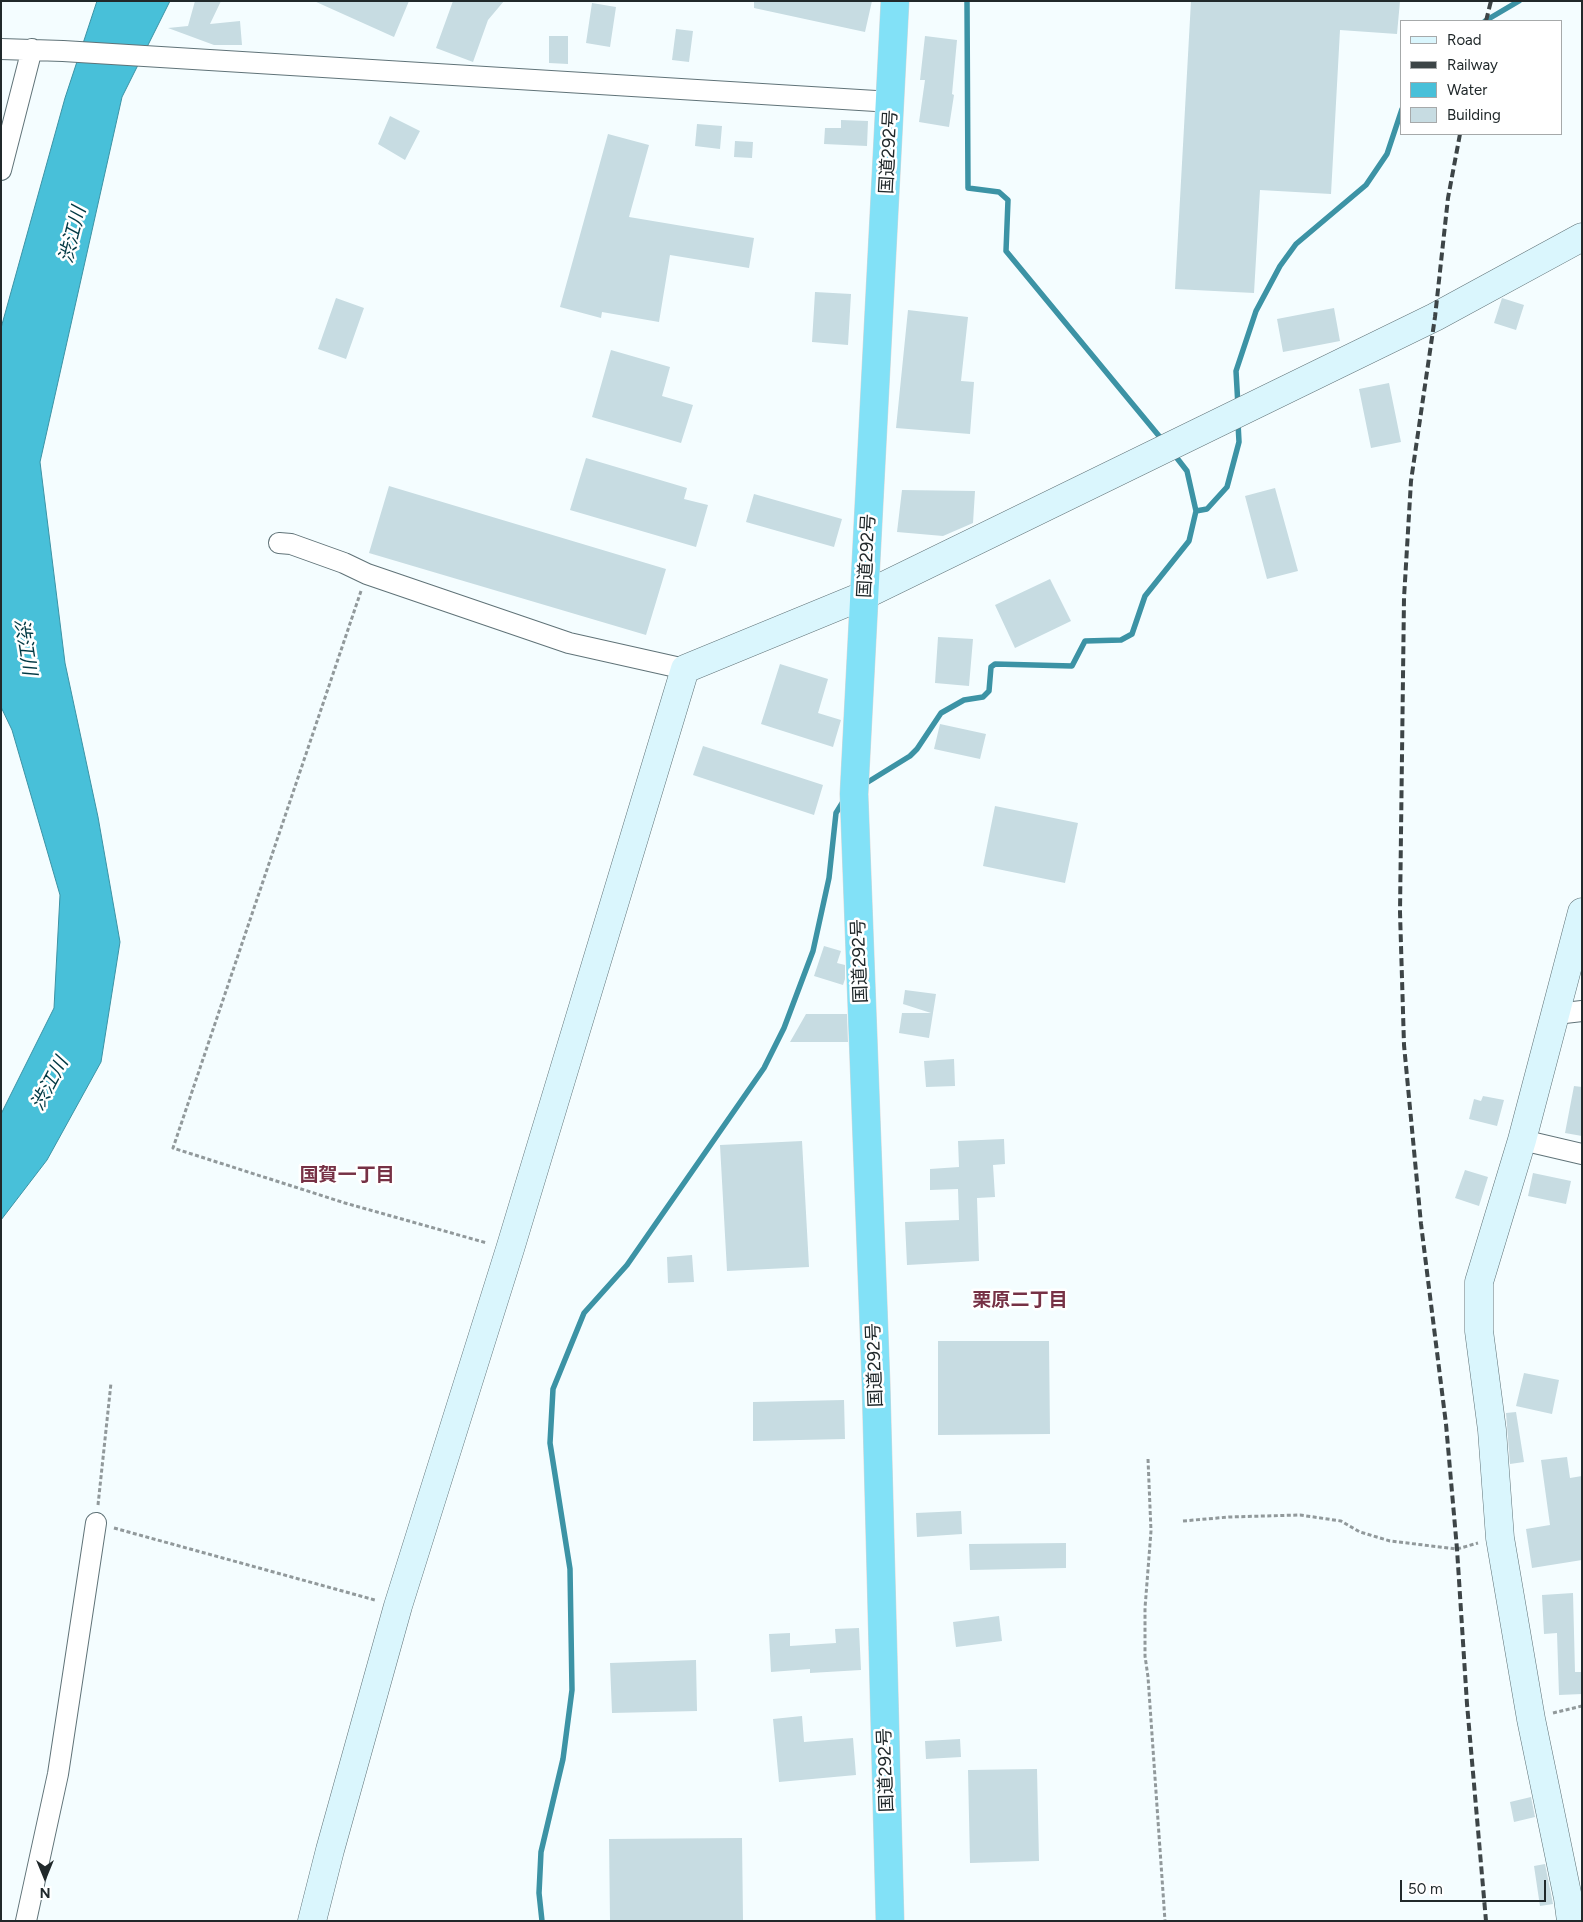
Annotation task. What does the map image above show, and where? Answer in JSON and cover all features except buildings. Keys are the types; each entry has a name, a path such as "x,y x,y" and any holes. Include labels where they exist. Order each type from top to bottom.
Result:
{"highway":[{"name":"国道292号","path":"890,1921 875,1373 854,794 896,1"}],"street":[{"path":"1,49 63,50 892,102"},
{"path":"1,170 32,49"},
{"path":"279,543 292,544 367,574 569,643 685,670 864,595 1435,317 1582,237"},
{"path":"312,1921 398,1606 510,1249 685,670"},
{"path":"1571,1921 1568,1898 1531,1719 1500,1538 1492,1430 1479,1331 1479,1282 1522,1140 1569,1012 1582,912"},
{"path":"1522,1140 1582,1154"},
{"path":"26,1921 58,1774 96,1523"}],"path":[{"path":"367,574 173,1148 345,1204 510,1249"},
{"path":"111,1383 96,1523 398,1606"},
{"path":"1148,1459 1150,1531 1145,1608 1145,1656 1165,1921"},
{"path":"1183,1521 1300,1514 1341,1521 1360,1532 1390,1541 1457,1548 1500,1538"},
{"path":"1531,1719 1582,1706"}],"water":[{"name":"渋江川","path":"97,1 170,1 122,97 40,462 65,663 98,817 120,942 101,1062 47,1160 1,1220 1,1114 54,1008 60,895 12,730 1,707 1,328 65,98"}],"waterway":[{"path":"967,1 968,188 999,192 1008,200 1006,251 1164,442"},
{"path":"1487,20 1519,1"},
{"path":"1238,406 1236,371 1256,311 1280,266 1296,244 1366,185 1387,154 1400,115"},
{"path":"1196,511 1207,509 1227,487 1239,442 1238,423"},
{"path":"863,785 910,756 917,749 941,713 964,700 983,697 989,691 991,667 995,664 1072,666 1085,641 1121,640 1132,634 1145,596 1189,541 1196,511 1187,471 1173,453"},
{"path":"542,1921 539,1893 541,1852 563,1759 572,1690 570,1569 550,1443 553,1389 584,1313 627,1265 764,1068 784,1028 813,951 829,878 836,813 844,800"}],"railway":[{"path":"1486,20 1491,1"},
{"path":"1460,135 1448,198 1435,317 1411,481 1404,598 1400,912 1404,1045 1421,1224 1446,1424 1457,1549 1467,1704 1486,1921"}],"district":[{"name":"国賀一丁目","path":"347,1175"},
{"name":"栗原二丁目","path":"1020,1300"}]}
